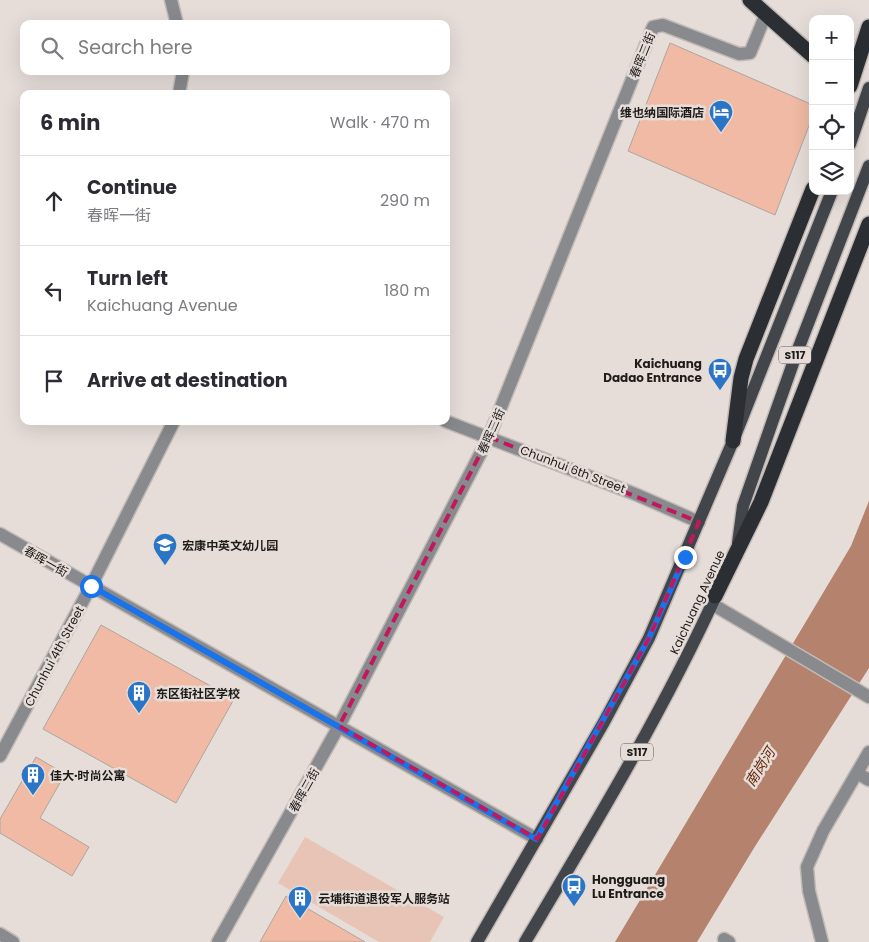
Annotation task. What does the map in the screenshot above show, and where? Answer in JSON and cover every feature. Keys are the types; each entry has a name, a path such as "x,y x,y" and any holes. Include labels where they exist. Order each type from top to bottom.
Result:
{"highway":[{"path":"750,0 809,52"},
{"path":"854,74 869,28"},
{"path":"733,441 741,378 746,359 811,195"},
{"path":"714,600 761,502 869,224"}],"main road":[{"path":"854,133 869,88"},
{"name":"Kaichuang Avenue","path":"525,942 620,782 670,690 737,549 743,506 796,352 869,166"},
{"name":"S117","path":"477,942 649,638 733,441 830,195"}],"street":[{"path":"171,0 176,20"},
{"name":"春晖二街","path":"218,942 339,726 489,437 653,27 663,25 739,54 750,53 766,14"},
{"path":"180,90 182,75"},
{"name":"Chunhui 6th Street","path":"450,423 635,494 699,522"},
{"name":"Chunhui 4th Street","path":"0,756 91,586 172,425"},
{"name":"春晖一街","path":"0,534 536,839"},
{"path":"714,600 783,646 864,694"},
{"path":"822,942 809,891 807,867 823,831 868,757"},
{"path":"857,773 869,780"},
{"path":"0,934 14,942"}],"highlighted area":[{"path":"489,437 699,522 649,638 537,839 339,726"}],"shaded area":[{"path":"305,837 444,917 430,942 379,942 278,883"}],"water":[{"name":"南岗河","path":"869,501 869,668 754,848 697,942 615,942 851,546"}],"building":[{"name":"维也纳国际酒店","path":"670,43 809,103 809,126 775,215 628,151"},
{"name":"东区街社区学校","path":"101,625 234,699 176,803 43,729"},
{"name":"佳大·时尚公寓","path":"36,757 65,774 40,818 89,847 72,876 0,833 0,819"},
{"name":"云埔街道退役军人服务站","path":"286,896 365,942 260,942"}],"place":[{"name":"维也纳国际酒店","path":"721,133"},
{"name":"Kaichuang Dadao Entrance","path":"720,391"},
{"name":"宏康中英文幼儿园","path":"165,566"},
{"name":"东区街社区学校","path":"139,714"},
{"name":"佳大·时尚公寓","path":"33,796"},
{"name":"Hongguang Lu Entrance","path":"574,907"},
{"name":"云埔街道退役军人服务站","path":"300,919"}],"route":[{"path":"91,586 536,839 625,684 649,638 685,557"}]}
